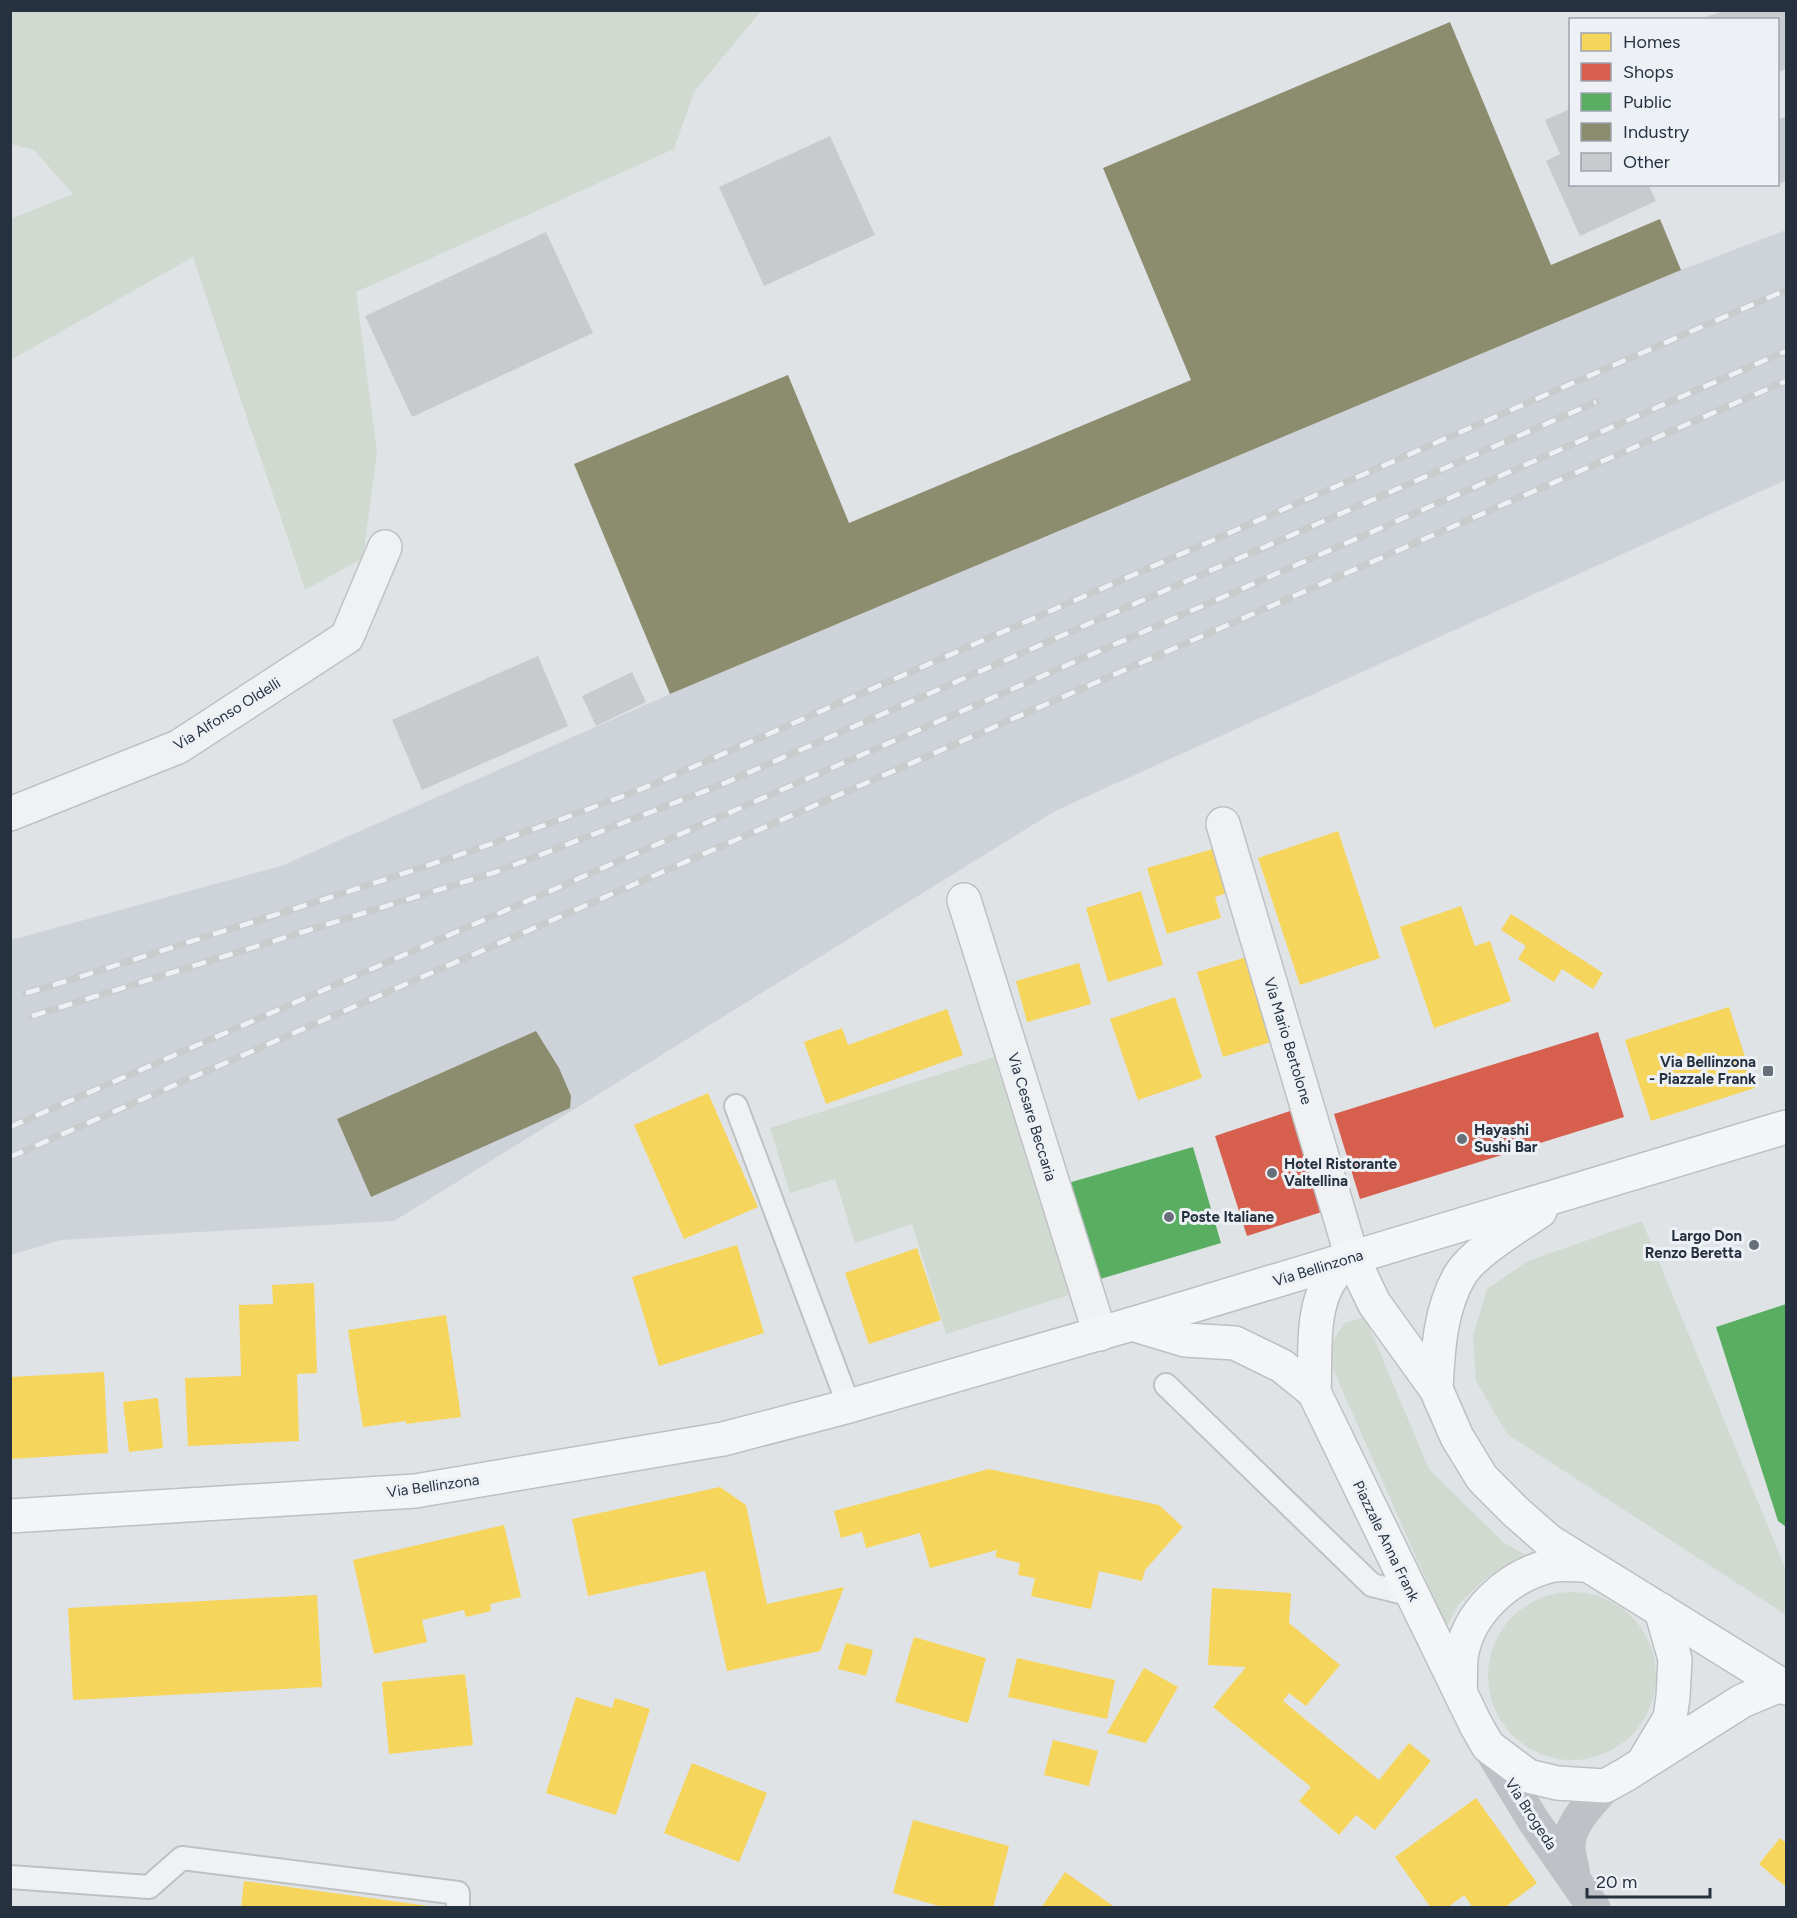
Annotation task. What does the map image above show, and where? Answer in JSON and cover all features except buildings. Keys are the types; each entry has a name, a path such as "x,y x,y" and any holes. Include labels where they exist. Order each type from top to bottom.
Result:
{"main road":[{"name":"Via Bellinzona","path":"10,1516 415,1491 723,1439 849,1406 1100,1334 1786,1127"},
{"path":"1436,1389 1440,1331 1460,1274 1479,1255 1560,1196"},
{"path":"1352,1257 1374,1303 1436,1389 1457,1437 1482,1478 1516,1512 1549,1541 1783,1687"},
{"name":"Piazzale Anna Frank","path":"1314,1392 1317,1318 1323,1291 1333,1274 1352,1257"},
{"name":"Piazzale Anna Frank","path":"1132,1324 1185,1340 1235,1343 1282,1366 1314,1392 1488,1746"},
{"path":"1460,1690 1461,1656 1466,1640 1473,1624 1492,1598 1510,1582 1528,1573 1551,1565 1586,1565"},
{"path":"1644,1762 1670,1718 1673,1697 1675,1659 1661,1610"},
{"path":"1488,1746 1528,1776 1557,1783 1605,1786 1742,1701 1783,1687"}],"street":[{"name":"Via Alfonso Oldelli","path":"10,814 178,747 347,637 385,547"},
{"name":"Via Mario Bertolone","path":"1223,824 1352,1257"},
{"name":"Via Cesare Beccaria","path":"964,900 1100,1334"},
{"name":"Via Brogeda","path":"1488,1746 1533,1820 1594,1908"},
{"name":"Via Brogeda","path":"1575,1880 1569,1848 1570,1832 1576,1820 1605,1786"}],"lane":[{"path":"736,1106 849,1406"},
{"path":"1166,1385 1372,1585 1412,1594"},
{"path":"10,1877 149,1887 182,1858 458,1893 458,1908"}],"shaded area":[{"path":"11,11 761,11 694,92 674,149 356,292 377,452 363,558 305,590 193,257 11,360 11,219 73,194 34,150 11,144"},
{"path":"1786,230 1786,480 1055,811 394,1221 61,1240 11,1255 11,940 281,866 670,694 1681,270"},
{"path":"994,1057 1069,1295 946,1334 912,1224 855,1243 835,1179 790,1193 770,1128"},
{"path":"1642,1221 1786,1570 1786,1615 1507,1434 1476,1381 1473,1336 1487,1289 1528,1261"},
{"path":"1365,1317 1429,1469 1503,1542 1522,1553 1541,1558 1508,1565 1485,1579 1459,1604 1445,1629 1439,1609 1332,1367 1330,1346 1344,1323"},
{"path":"1572,1592 1604,1599 1618,1606 1631,1617 1642,1630 1649,1644 1656,1676 1649,1708 1642,1722 1631,1735 1618,1746 1604,1753 1572,1760 1540,1753 1526,1746 1513,1735 1502,1722 1495,1708 1488,1676 1495,1644 1502,1630 1513,1617 1526,1606 1540,1599"}],"railway":[{"path":"26,993 404,873 505,839 654,784 1786,290"},
{"path":"10,1127 1786,351"},
{"path":"10,1157 1786,381"},
{"path":"32,1016 496,872 718,786 1596,402"}],"place":[{"name":"Via Bellinzona - Piazzale Frank","path":"1768,1071"},
{"name":"Hayashi Sushi Bar","path":"1462,1139"},
{"name":"Hotel Ristorante Valtellina","path":"1272,1173"},
{"name":"Poste Italiane","path":"1169,1217"},
{"name":"Largo Don Renzo Beretta","path":"1754,1245"}]}
